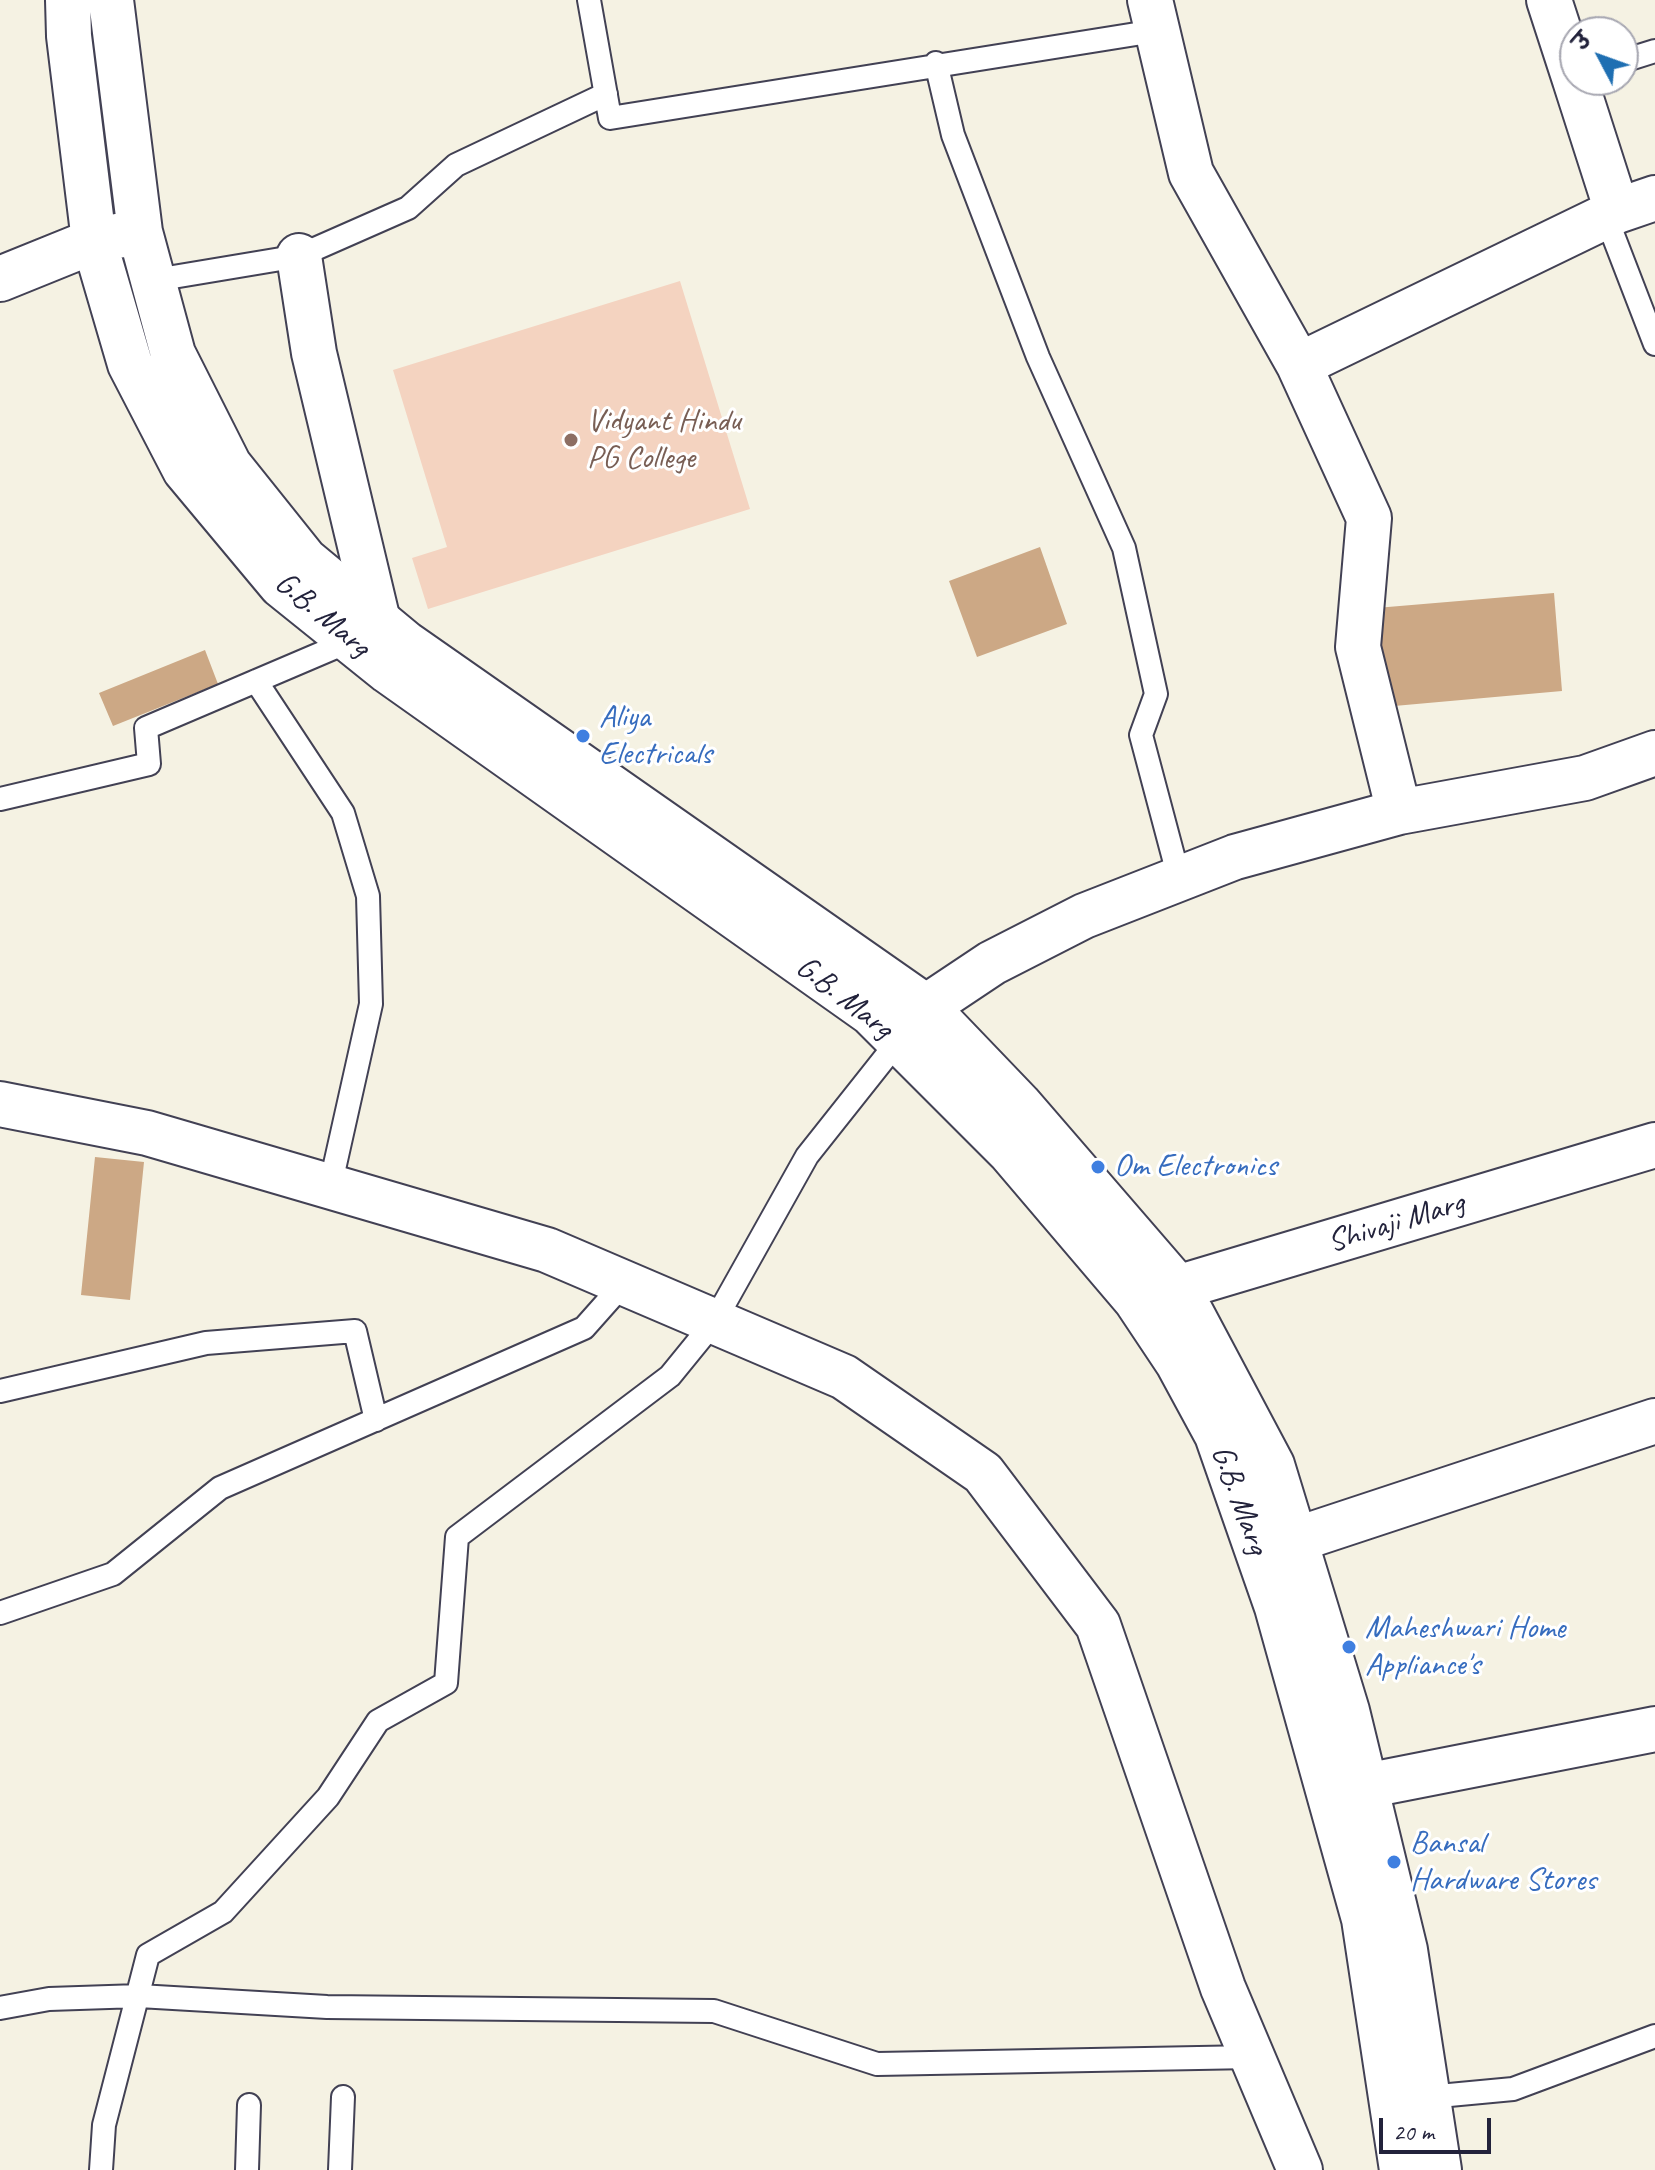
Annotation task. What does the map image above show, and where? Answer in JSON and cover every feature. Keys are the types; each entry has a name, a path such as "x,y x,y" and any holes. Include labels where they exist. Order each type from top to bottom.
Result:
{"street":[{"name":"G.B. Marg","path":"68,0 69,36 94,241 130,364 185,470 281,585 364,631 871,1013 1010,1152 1136,1300 1178,1363 1217,1435 1277,1607 1364,1919 1402,2170"},
{"path":"111,0 140,232 173,354 229,465 305,560 364,631 417,653 778,907 926,1007 1019,1104 1178,1288 1272,1465 1347,1711 1405,1950 1439,2170"},
{"path":"1549,0 1559,30"},
{"path":"1153,15 1191,173 1299,365 1369,518 1358,647 1399,812"},
{"path":"1299,365 1626,209 1582,96"},
{"path":"0,279 94,241 140,232"},
{"path":"299,256 364,631"},
{"path":"899,1040 926,1007 992,963 1071,922 1179,878 1235,857 1399,812 1585,778 1655,753"},
{"path":"0,1104 147,1133 547,1250 844,1377 983,1473 1098,1625 1223,1988 1300,2170"},
{"name":"Shivaji Marg","path":"1136,1300 1655,1145"},
{"path":"1295,1540 1655,1421"},
{"path":"1365,1786 1655,1729"}],"lane":[{"path":"589,0 610,118 936,63 1153,15"},
{"path":"936,63 953,135 1038,357 1124,548 1156,694 1141,735 1179,878"},
{"path":"155,280 299,256 408,208 456,165 606,94"},
{"path":"1626,209 1655,344"},
{"path":"0,799 149,764 146,728 364,631"},
{"path":"256,681 343,813 368,896 371,1004 330,1187"},
{"path":"101,2170 104,2125 148,1955 223,1912 328,1797 378,1721 446,1683 457,1537 670,1376 714,1322 807,1156 899,1040"},
{"path":"0,1613 113,1574 220,1488 584,1328 624,1283"},
{"path":"0,1391 206,1343 355,1331 376,1420"},
{"path":"0,2008 49,1999 139,1996 327,2007 714,2011 877,2064 1252,2057"},
{"path":"1428,2097 1513,2089 1655,2036"},
{"path":"340,2170 343,2097"},
{"path":"247,2170 249,2105"}],"shaded area":[{"name":"Vidyant Hindu PG College","path":"680,281 750,509 428,609 412,558 447,547 393,370"}],"building":[{"path":"1040,547 1067,624 977,657 949,581"},
{"path":"1554,593 1562,691 1383,707 1376,608"},
{"path":"205,650 218,684 113,726 99,693"},
{"path":"95,1157 144,1162 130,1300 81,1295"}],"place":[{"name":"Vidyant Hindu PG College","path":"571,440"},
{"name":"Aliya Electricals","path":"583,736"},
{"name":"Om Electronics","path":"1098,1167"},
{"name":"Maheshwari Home Appliance's","path":"1349,1647"},
{"name":"Bansal Hardware Stores","path":"1394,1862"}]}
